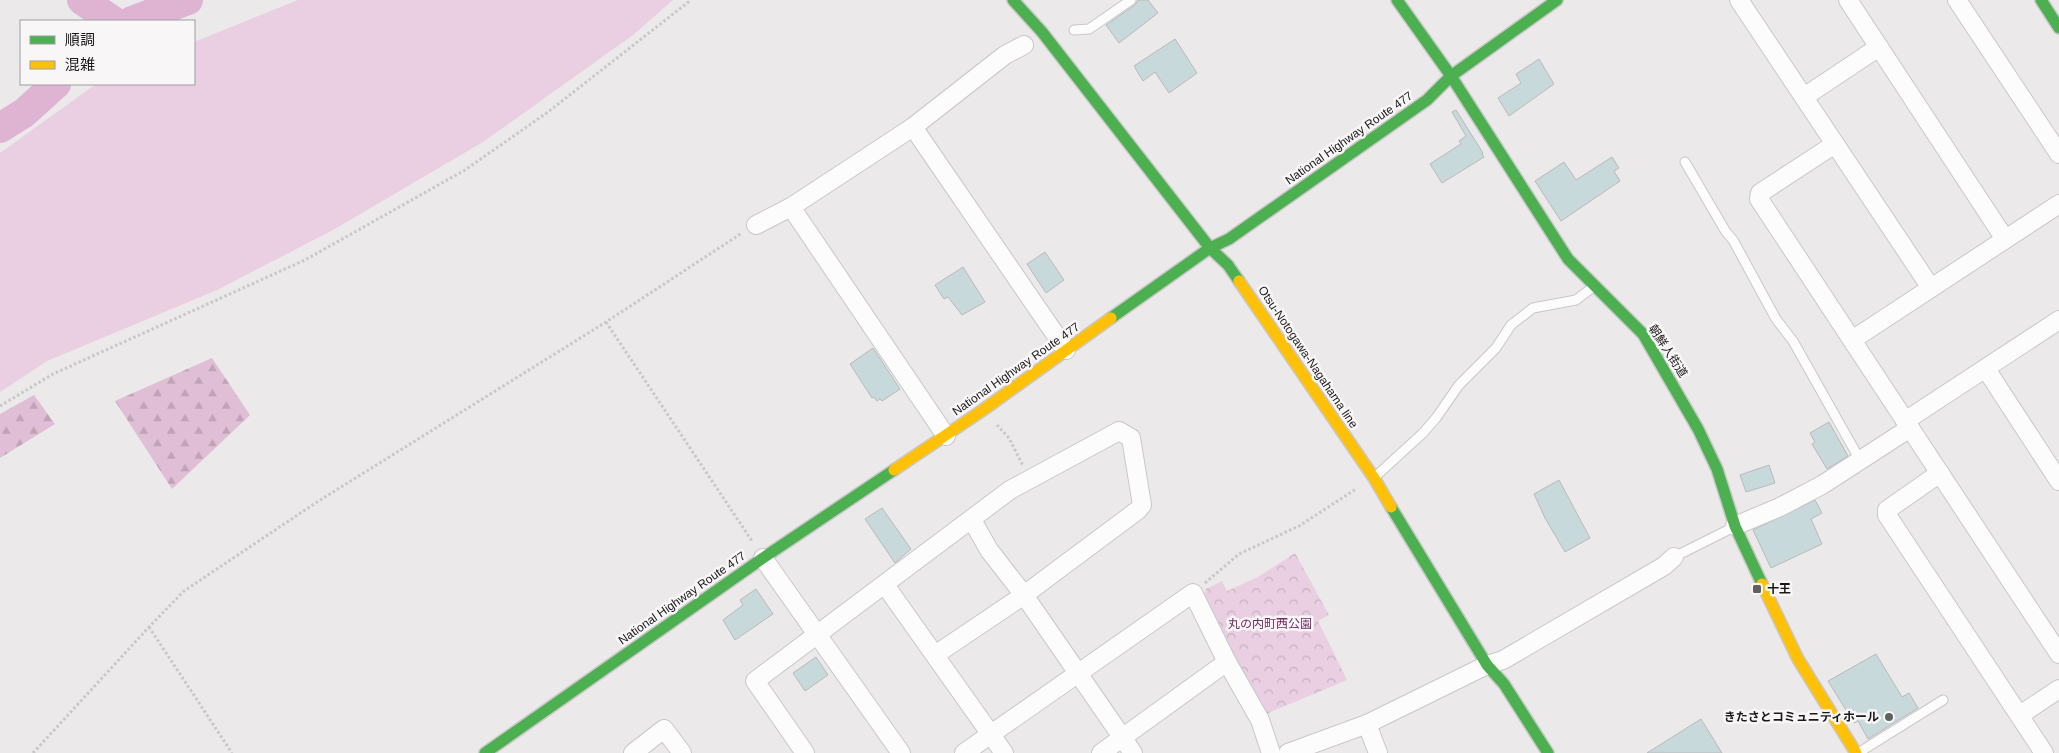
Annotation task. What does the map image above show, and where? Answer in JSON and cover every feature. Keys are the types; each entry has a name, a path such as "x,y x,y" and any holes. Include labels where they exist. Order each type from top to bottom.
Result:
{"main road":[{"name":"Otsu-Notogawa-Nagahama line","path":"1013,0 1042,32 1210,248 1228,265 1374,478 1487,665 1504,684 1548,753"},
{"name":"朝鮮人街道","path":"1397,0 1451,76 1568,259 1643,334 1698,428 1717,469 1735,526 1798,659 1857,753"},
{"name":"National Highway Route 477","path":"485,753 763,558 946,436 1210,248 1229,239 1427,100 1451,76 1557,0"},
{"path":"2041,0 2059,28"}],"street":[{"path":"1739,0 1931,288"},
{"path":"1848,0 2006,239"},
{"path":"1957,0 2059,154"},
{"path":"756,224 791,207 913,127 1005,55 1024,45"},
{"path":"1804,97 1880,47"},
{"path":"913,127 1066,350"},
{"path":"1835,144 1760,194 1759,199 2059,654"},
{"path":"1852,340 2059,204"},
{"path":"791,207 946,436"},
{"path":"1735,526 1822,485 2059,320"},
{"path":"1986,369 2059,481"},
{"path":"805,753 755,681 1010,490 1119,431 1131,438 1142,505 1024,595 935,655"},
{"path":"1940,473 1887,510 1887,515 2044,753"},
{"path":"972,520 989,550 1024,595 1133,753"},
{"path":"1288,753 1367,724 1487,665 1504,660 1664,566 1674,557"},
{"path":"763,558 901,753"},
{"path":"885,585 1004,753"},
{"path":"964,753 1193,593 1227,662 1260,720 1271,753"},
{"path":"1101,753 1227,662"},
{"path":"2020,715 2059,689"},
{"path":"1367,724 1378,753"},
{"path":"633,753 664,729 682,753"}],"lane":[{"path":"1074,30 1089,28 1130,0"},
{"path":"1685,162 1726,232 1733,240 1776,319 1793,341 1860,460"},
{"path":"1374,478 1436,418 1459,385 1496,348 1511,325 1534,308 1576,300 1594,286"},
{"path":"1674,557 1735,526"},
{"path":"1857,753 1943,700"}],"path":[{"path":"0,406 53,374 305,260 465,170 548,112 691,0"},
{"path":"33,753 149,627 184,592 317,502 606,322 756,224"},
{"path":"606,322 763,558"},
{"path":"983,410 1009,438 1029,480"},
{"path":"1193,593 1239,554 1299,526 1374,478"},
{"path":"149,627 232,753"}],"green space":[{"path":"298,0 673,0 633,35 483,142 333,230 217,290 47,361 0,392 0,153 95,85 195,85 195,42"},
{"path":"212,358 250,415 172,489 115,401"},
{"path":"34,395 55,424 0,458 0,414"},
{"name":"丸の内町西公園","path":"1295,553 1329,615 1318,621 1347,680 1266,714 1202,602 1206,589 1222,581 1227,591 1258,577"}],"building":[{"path":"1138,0 1148,0 1158,13 1119,43 1106,25 1135,5"},
{"path":"1175,39 1197,73 1169,93 1155,72 1143,81 1134,66"},
{"path":"1539,59 1554,84 1509,116 1498,98 1521,83 1516,74"},
{"path":"1456,110 1484,157 1442,183 1430,164 1461,144 1459,141 1466,136 1452,112"},
{"path":"1612,157 1619,168 1614,171 1620,181 1561,221 1535,181 1564,162 1576,180"},
{"path":"1045,252 1064,280 1046,293 1027,264"},
{"path":"963,267 985,302 962,315 948,297 944,299 935,285"},
{"path":"873,348 900,389 882,401 880,399 877,401 874,397 872,398 850,364"},
{"path":"1829,422 1848,456 1827,469 1812,444 1815,442 1810,433"},
{"path":"1769,465 1775,483 1746,492 1740,475"},
{"path":"1559,480 1590,538 1565,552 1545,518 1534,494"},
{"path":"1815,500 1822,513 1811,519 1822,544 1771,568 1753,530"},
{"path":"882,508 911,549 895,563 865,519"},
{"path":"756,589 773,614 735,640 723,620 743,605 740,600"},
{"path":"1876,654 1902,697 1909,693 1918,708 1868,739 1858,721 1854,723 1828,681"},
{"path":"816,657 828,675 805,691 793,673"},
{"path":"1701,719 1722,753 1647,753"}],"waterway":[{"path":"82,0 112,20"},
{"path":"135,20 188,0"},
{"path":"0,128 24,113 55,85"}],"traffic: fast":[{"path":"1013,0 1042,32 1210,248 1228,265 1239,281"},
{"path":"1397,0 1451,76 1568,259 1643,334 1698,429 1717,469 1735,526 1762,584"},
{"path":"1111,318 1210,248 1229,239 1427,100 1451,76 1557,0"},
{"path":"2041,0 2059,28"},
{"path":"485,753 763,558 894,470"},
{"path":"1391,507 1487,665 1504,684 1548,753"}],"traffic: slow":[{"path":"1239,281 1374,478 1391,507"},
{"path":"894,470 983,410 1111,318"},
{"path":"1762,584 1798,659 1856,753"}],"place":[{"name":"十王","path":"1757,589"},
{"name":"きたさとコミュニティホール","path":"1889,717"}]}
